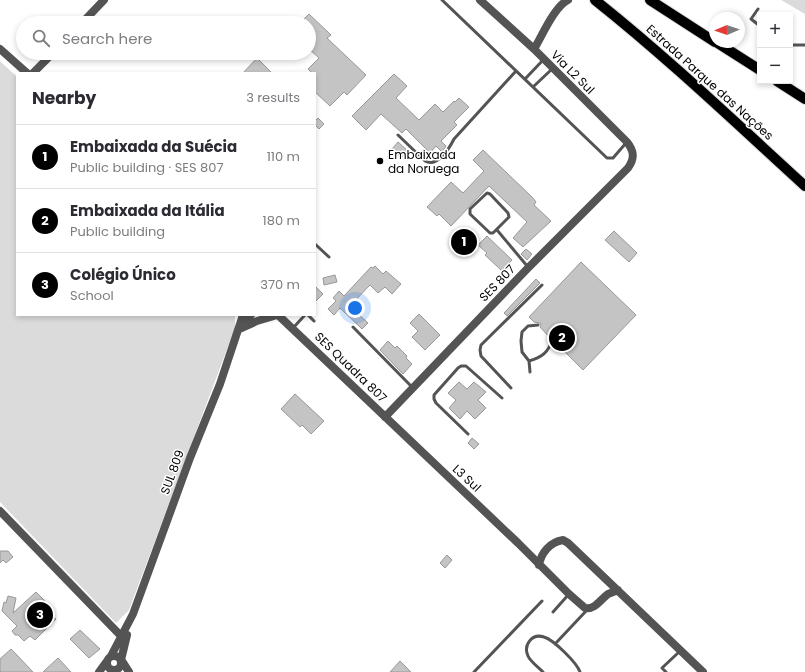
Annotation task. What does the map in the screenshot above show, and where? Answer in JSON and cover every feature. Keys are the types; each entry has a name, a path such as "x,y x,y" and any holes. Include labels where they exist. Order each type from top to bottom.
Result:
{"highway":[{"name":"Estrada Parque das Nações","path":"595,0 678,70 802,183"},
{"name":"Estrada Parque das Nações","path":"650,0 709,38"},
{"name":"Estrada Parque das Nações","path":"725,48 757,68"},
{"path":"782,84 805,99"}],"street":[{"path":"89,16 104,0"},
{"name":"Via L2 Sul","path":"480,0 534,49 631,146 634,155 628,168"},
{"path":"556,12 557,0"},
{"path":"534,49 561,4 568,0"},
{"path":"0,48 26,72"},
{"path":"34,72 46,60"},
{"name":"SES 807","path":"385,417 528,268 628,168"},
{"name":"SUL 809","path":"121,660 124,637 190,458 240,331 242,316"},
{"name":"SUL 809","path":"240,331 250,316"},
{"path":"240,331 257,321 277,316"},
{"name":"SES Quadra 807","path":"277,316 293,328 385,417"},
{"name":"L3 Sul","path":"385,417 518,543 569,594 585,608 589,609"},
{"path":"0,510 124,637"},
{"path":"532,558 541,556 554,543 563,540 568,542 703,672"},
{"path":"539,565 541,556"},
{"path":"589,609 593,608 615,587"},
{"name":"SUL 809","path":"98,672 124,637"},
{"path":"121,660 120,668 114,671 108,668 109,659 117,656 121,660 129,672"}],"lane":[{"path":"445,1 607,158 613,158 627,142"},
{"path":"757,23 752,19 758,9"},
{"path":"793,45 805,45"},
{"path":"525,79 544,59"},
{"path":"533,87 552,68"},
{"path":"398,136 425,161 434,163 448,150 454,140 516,71"},
{"path":"487,193 490,194 508,213 508,217 497,230 490,233 470,214 470,209 487,193"},
{"path":"497,230 528,268"},
{"path":"316,245 329,257"},
{"path":"511,388 481,356 481,345 542,285"},
{"path":"293,328 306,316"},
{"path":"308,316 314,321"},
{"path":"530,372 529,361 522,352 522,332 528,326 538,325"},
{"path":"353,327 413,388"},
{"path":"529,361 539,358 549,348 553,339"},
{"path":"468,434 436,403 434,399 434,395 458,368 466,366 502,398"},
{"path":"553,612 569,594"},
{"path":"474,672 542,601"},
{"path":"555,644 589,609"},
{"path":"543,672 528,656 527,649 528,642 538,636 544,637 555,644 575,664 580,672"},
{"path":"666,672 662,668 680,650"}],"shaded area":[{"path":"781,0 805,0 805,14"},
{"path":"0,61 16,76 16,316 235,316 235,328 129,610 116,623 0,502"}],"building":[{"path":"316,21 331,35 327,38 366,75 347,95 344,92 330,106 316,93 316,72 311,72 308,69 319,58 316,55"},
{"path":"255,60 259,60 271,72 244,72"},
{"path":"394,74 407,86 396,98 419,120 435,104 443,112 459,98 469,107 454,122 457,125 441,141 446,146 442,152 436,146 430,153 406,129 402,133 381,114 366,130 352,116"},
{"path":"318,118 324,124 319,129 316,126 316,120"},
{"path":"398,142 408,151 401,158 392,149"},
{"path":"483,150 532,197 536,202 534,205 551,221 523,247 513,238 527,222 489,186 451,226 439,214 437,216 427,207 451,182 463,193 484,171 473,160"},
{"path":"614,231 637,253 629,262 605,240"},
{"path":"487,236 512,260 502,271 485,255 487,253 478,245"},
{"path":"526,249 532,254 527,260 521,254"},
{"path":"581,262 636,315 583,370 555,342 555,337 552,336 550,338 540,327 540,323 534,322 529,317"},
{"path":"375,266 383,274 386,271 401,284 392,294 385,287 378,293 370,285 350,306 368,323 362,329 340,308 334,315 328,309 336,301 333,298 339,291 344,296 371,267 373,268"},
{"path":"335,275 337,282 324,285 323,278"},
{"path":"536,279 540,283 507,316 504,313"},
{"path":"316,287 323,294 316,301"},
{"path":"419,314 440,335 425,350 412,337 418,331 410,323"},
{"path":"388,341 395,348 397,346 407,356 406,358 412,364 403,374 380,350"},
{"path":"459,382 467,389 474,382 486,392 478,400 486,408 475,419 467,411 460,419 449,408 456,400 448,393"},
{"path":"295,394 324,421 311,434 302,425 300,427 281,409"},
{"path":"472,438 479,444 474,449 468,443"},
{"path":"0,551 8,551 13,557 6,563 3,560 0,563"},
{"path":"447,555 452,560 445,568 440,563"},
{"path":"36,592 53,609 49,613 56,619 35,640 30,636 24,641 12,631 17,626 2,611 4,602 6,603 8,596 16,598 13,613"},
{"path":"80,630 100,649 89,658 70,639"},
{"path":"11,649 33,672 0,672 0,659"},
{"path":"58,658 71,672 43,672"},
{"path":"400,661 411,672 390,672"}],"place":[{"name":"Embaixada da Noruega","path":"380,161"},
{"name":"Embaixada da Suécia","path":"464,242"},
{"name":"Embaixada da Itália","path":"562,338"},
{"name":"Colégio Único","path":"40,615"}]}
